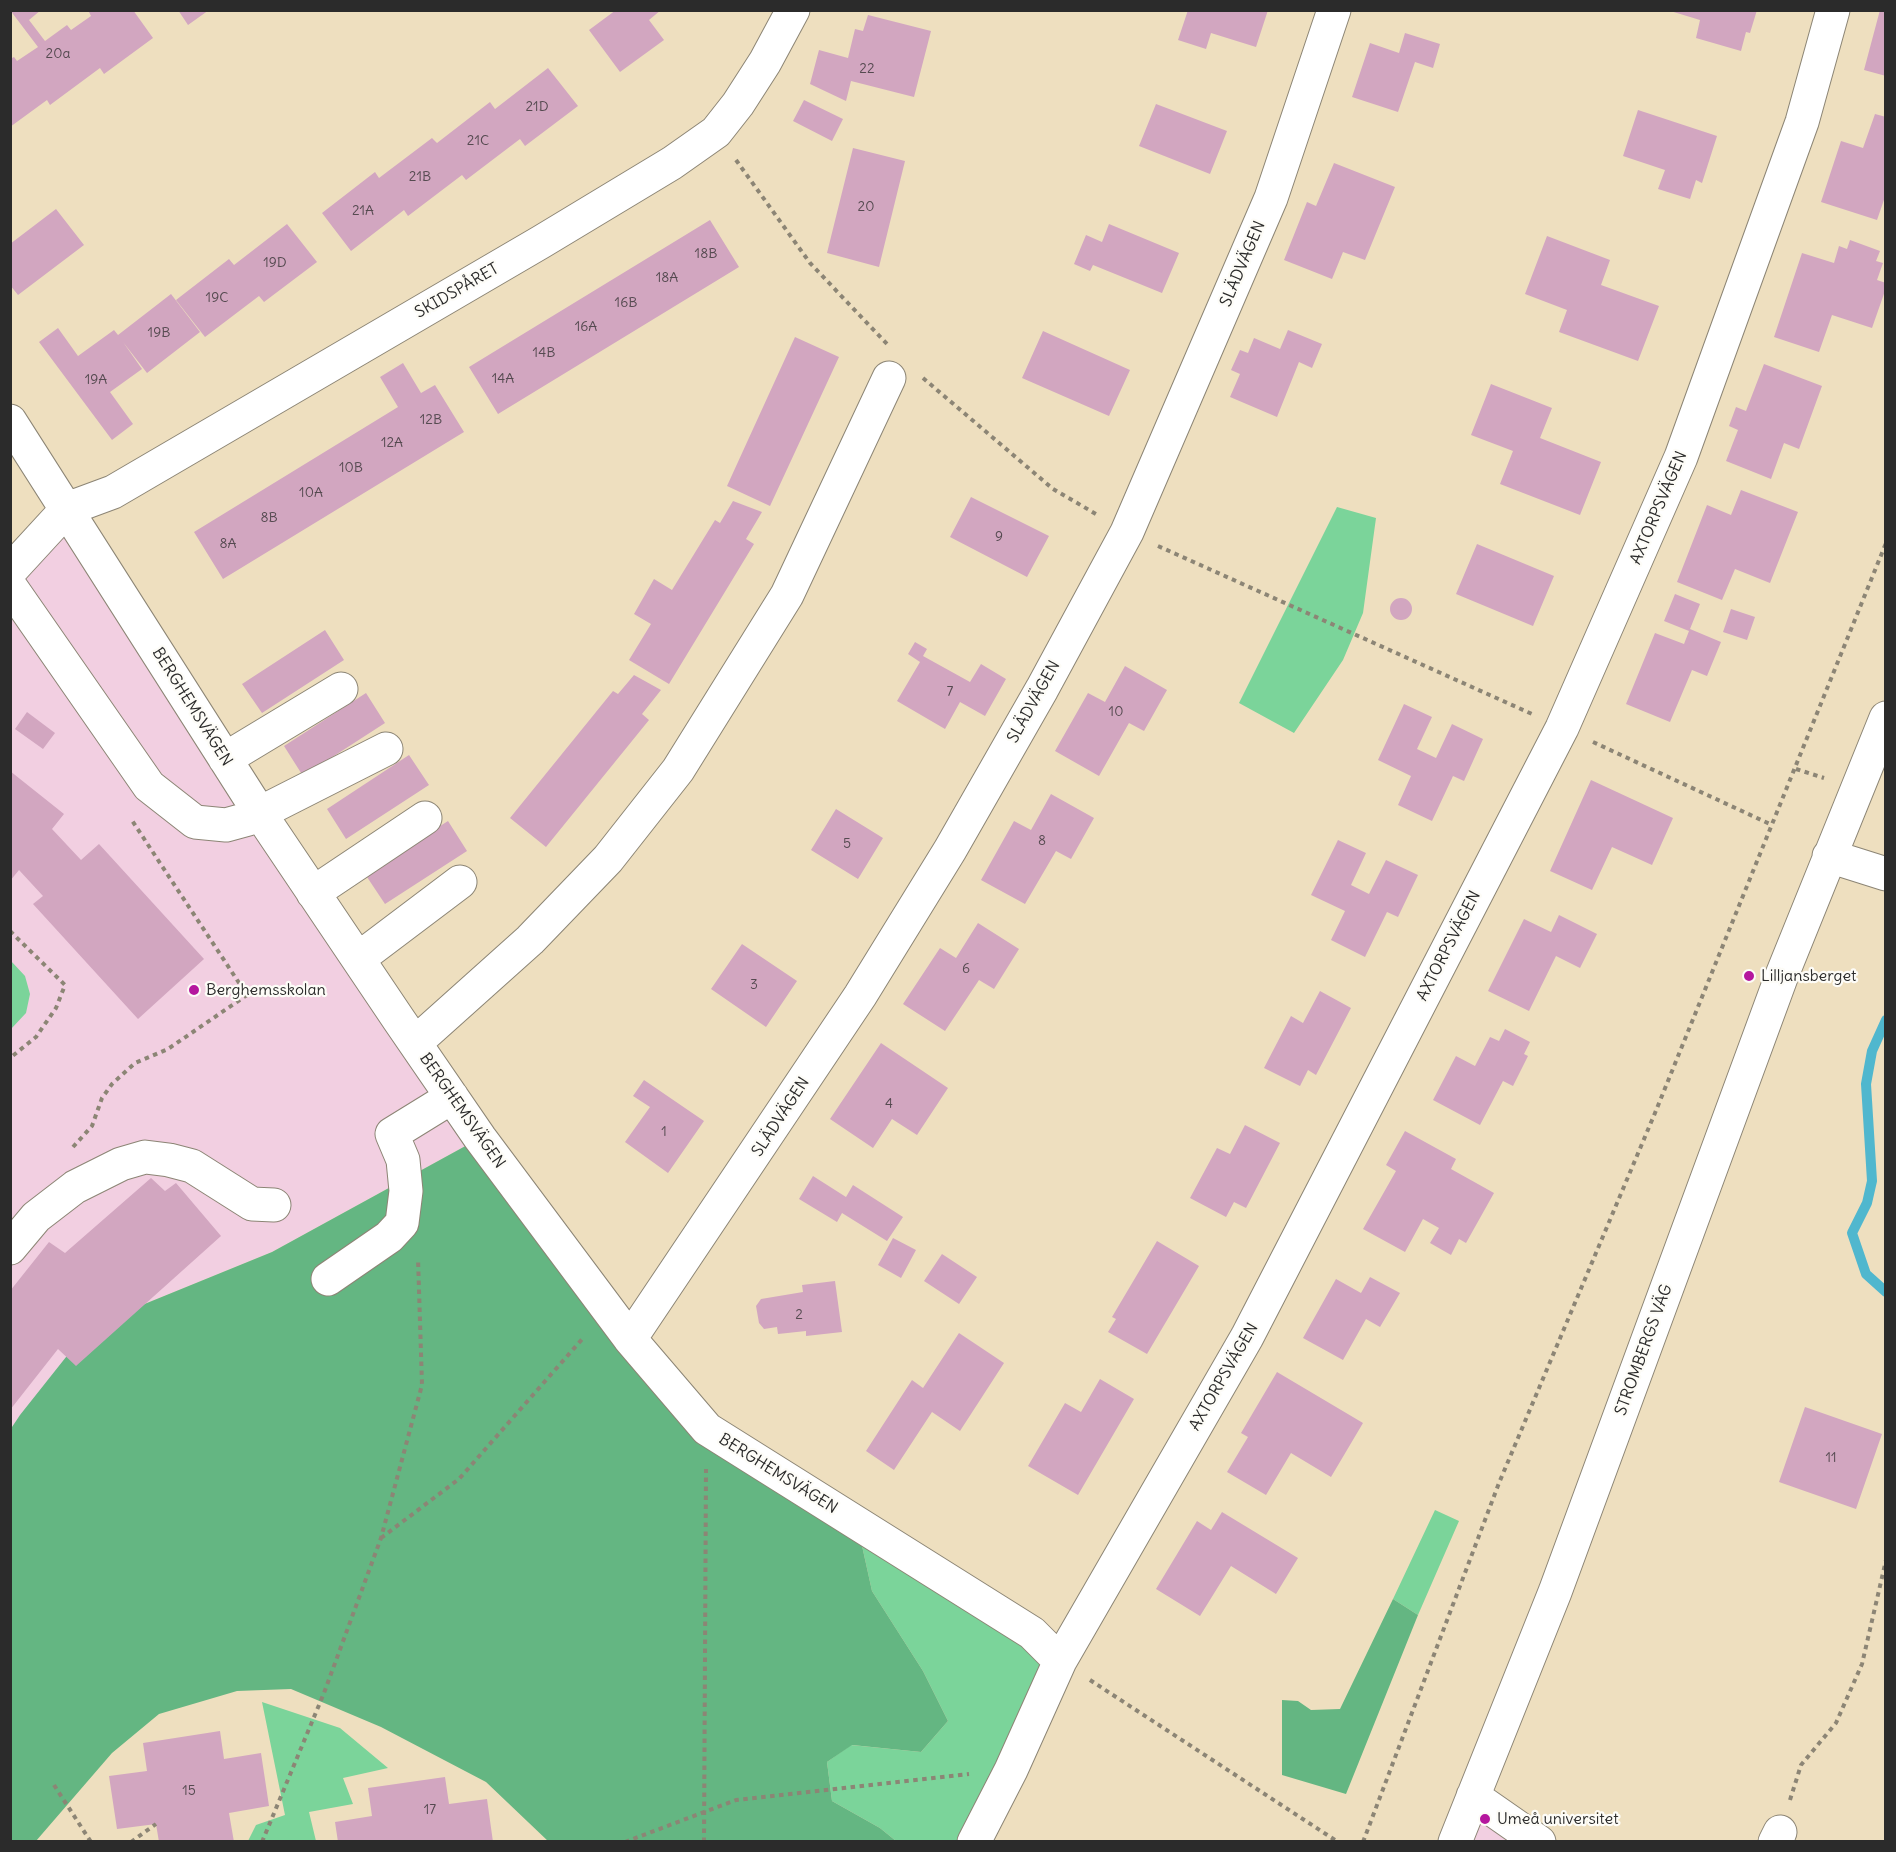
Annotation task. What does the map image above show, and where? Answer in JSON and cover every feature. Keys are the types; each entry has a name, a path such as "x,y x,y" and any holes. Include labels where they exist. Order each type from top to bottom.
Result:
{"street":[{"name":"SKIDSPÅRET","path":"67,509 113,492 542,242 672,163 716,132 760,70 793,10"},
{"name":"SLÄDVÄGEN","path":"630,1340 872,977 950,850 1127,532 1271,198 1334,10"},
{"name":"AXTORPSVÄGEN","path":"974,1842 1011,1770 1060,1661 1247,1337 1562,728 1682,457 1802,122 1833,10"},
{"path":"415,1043 530,939 608,859 678,770 787,596 889,378"},
{"name":"BERGHEMSVÄGEN","path":"10,421 259,812 358,960 452,1097 630,1340 706,1429 1032,1633 1060,1661"},
{"path":"10,572 67,509"},
{"path":"10,586 149,786 195,822 225,825 248,819 386,749"},
{"path":"225,759 341,689"},
{"name":"STROMBERGS VÄG","path":"1455,1842 1555,1592 1782,975 1886,718"},
{"path":"313,893 425,818"},
{"path":"1829,856 1886,874"},
{"path":"358,960 459,882"},
{"path":"328,1279 389,1237 402,1223 406,1191 403,1161 392,1134 452,1097"},
{"path":"10,1248 36,1217 75,1187 121,1164 145,1157 192,1166 252,1204 274,1205"},
{"path":"1473,1796 1539,1842"}],"path":[{"path":"1127,532 1772,825"},
{"path":"1364,1842 1499,1483 1655,1113 1886,543"},
{"path":"72,1149 92,1126 107,1091 135,1063 168,1049 247,995 127,813"},
{"path":"10,931 65,985 56,1008 36,1037 10,1058"},
{"path":"262,1842 324,1693 381,1538 422,1385 418,1250 402,1223"},
{"path":"381,1538 459,1479 608,1310"},
{"path":"704,1842 702,1812 706,1429"},
{"path":"1777,1837 1801,1765 1836,1723 1862,1664 1886,1560"},
{"path":"1060,1661 1338,1842"},
{"path":"625,1842 736,1800 1011,1770"},
{"path":"54,1785 91,1842"},
{"path":"131,1842 156,1824"}],"shaded area":[{"name":"Berghemsskolan","path":"67,509 480,1138 272,1252 120,1314 11,1469 11,571"},
{"name":"Umeå universitet","path":"1473,1796 1539,1842 1455,1842"}],"green space":[{"path":"1337,507 1376,518 1363,613 1343,660 1294,733 1239,703"},
{"path":"11,961 25,976 30,994 26,1013 11,1029"},
{"path":"480,1138 707,1429 857,1523 872,1591 923,1671 948,1721 921,1752 852,1745 827,1762 832,1801 880,1828 896,1841 549,1842 486,1782 381,1727 291,1689 237,1691 159,1714 112,1753 36,1841 11,1841 10,1430 20,1415 70,1352 120,1314 272,1252"},
{"path":"1435,1510 1459,1521 1418,1615 1393,1599"},
{"path":"857,1523 1060,1661 974,1841 896,1841 880,1828 832,1801 827,1762 851,1745 921,1752 948,1721 923,1671 872,1591"},
{"path":"1393,1599 1418,1615 1346,1794 1282,1775 1282,1700 1298,1701 1311,1710 1340,1709"},
{"path":"262,1702 340,1728 388,1768 343,1778 353,1804 309,1812 316,1841 248,1841 256,1825 285,1815"}],"building":[{"path":"10,10 41,10 29,20 45,41 67,25 71,30 91,16 88,10 133,10 153,38 104,74 100,68 50,105 47,100 10,127 10,59 14,57 17,61 38,47"},
{"path":"178,10 209,10 188,25"},
{"path":"616,10 661,10 649,20 664,40 620,72 589,30"},
{"path":"1188,10 1268,10 1256,47 1211,33 1206,49 1178,40"},
{"path":"1667,10 1757,10 1750,33 1746,32 1741,51 1696,38 1700,20"},
{"path":"1880,10 1886,10 1886,76 1864,70"},
{"path":"868,15 931,31 914,97 851,81 846,101 810,84 819,50 848,58 855,29 863,31"},
{"path":"1405,33 1440,44 1433,68 1415,62 1398,112 1352,97 1370,43 1399,53"},
{"path":"548,68 578,106 525,146 520,139 466,180 462,175 408,216 404,210 351,251 322,213 375,172 379,178 432,138 437,143 490,102 495,109"},
{"path":"804,100 843,119 832,141 793,121"},
{"path":"1156,104 1227,131 1210,174 1139,146"},
{"path":"1638,110 1717,136 1702,183 1696,180 1690,199 1658,189 1665,170 1623,156"},
{"path":"1875,114 1886,117 1886,194 1877,220 1821,202 1841,141 1863,148"},
{"path":"853,148 905,161 879,267 827,253"},
{"path":"1334,163 1395,187 1365,260 1343,252 1332,279 1284,260 1307,202 1316,206"},
{"path":"56,209 84,245 18,295 10,285 10,244"},
{"path":"710,220 739,267 498,414 469,367"},
{"path":"287,224 317,262 264,302 259,296 205,337 176,300 229,259 234,265"},
{"path":"1109,224 1179,253 1162,293 1093,265 1090,271 1074,264 1086,235 1102,242"},
{"path":"1547,236 1610,260 1601,285 1659,306 1638,361 1559,332 1567,310 1525,294"},
{"path":"1850,240 1880,251 1876,261 1883,263 1877,280 1886,283 1886,288 1872,328 1832,315 1819,352 1774,337 1802,253 1834,263 1839,246 1847,249"},
{"path":"171,294 200,332 147,373 123,342 142,369 110,392 133,424 112,440 39,342 58,328 78,356 114,330 118,335"},
{"path":"1288,330 1322,344 1312,368 1299,362 1277,417 1230,397 1240,374 1231,370 1240,350 1248,353 1254,338 1280,349"},
{"path":"1043,331 1130,370 1109,416 1022,378"},
{"path":"795,337 839,357 770,506 727,486"},
{"path":"403,363 421,393 435,385 464,432 223,579 194,532 398,407 380,377"},
{"path":"1764,364 1822,386 1799,449 1784,443 1771,479 1726,461 1738,430 1729,426 1736,407 1746,411"},
{"path":"1491,384 1552,408 1540,438 1601,462 1580,515 1500,484 1513,451 1471,435"},
{"path":"1741,490 1798,512 1770,583 1735,569 1722,600 1677,582 1707,505 1731,515"},
{"path":"971,497 1049,536 1027,577 950,537"},
{"path":"733,501 762,512 746,539 754,544 669,684 629,660 651,624 634,614 654,579 672,590 715,520 720,523"},
{"path":"1477,544 1554,576 1533,626 1456,594"},
{"path":"1675,594 1700,604 1690,629 1721,642 1707,676 1692,670 1670,722 1626,704 1655,633 1684,644 1689,631 1664,621"},
{"path":"1401,598 1409,601 1412,609 1409,617 1401,620 1393,617 1390,609 1393,601"},
{"path":"1731,609 1755,617 1747,640 1723,632"},
{"path":"325,630 344,660 262,713 242,684"},
{"path":"915,642 927,649 923,656 970,682 981,664 1006,679 985,716 960,702 945,729 897,701 920,662 908,654"},
{"path":"1125,666 1167,690 1144,731 1129,723 1099,776 1055,751 1088,693 1105,702"},
{"path":"634,675 661,690 642,714 649,720 546,847 510,818 613,691 618,694"},
{"path":"366,693 385,723 303,776 284,746"},
{"path":"1404,704 1432,717 1417,749 1436,758 1452,724 1483,739 1464,781 1453,776 1432,821 1398,805 1411,776 1378,760"},
{"path":"27,712 55,733 43,749 15,729"},
{"path":"409,755 429,785 346,839 327,809"},
{"path":"10,771 64,814 52,829 81,860 99,844 204,959 138,1019 33,904 43,896 19,870 10,881"},
{"path":"1591,780 1673,818 1652,865 1612,847 1592,890 1550,871"},
{"path":"1051,794 1094,818 1071,859 1056,851 1025,904 981,880 1014,821 1031,830"},
{"path":"836,809 883,838 858,879 811,850"},
{"path":"448,821 467,851 385,904 365,874"},
{"path":"1338,840 1366,853 1351,885 1369,894 1386,860 1418,875 1398,917 1387,912 1365,957 1331,940 1345,911 1311,895"},
{"path":"1559,915 1597,934 1580,968 1556,956 1529,1011 1488,991 1524,919 1551,932"},
{"path":"978,923 1019,949 994,989 979,980 945,1031 903,1004 940,948 956,958"},
{"path":"742,944 797,981 766,1027 711,989"},
{"path":"1320,991 1351,1008 1316,1075 1308,1070 1300,1086 1264,1068 1291,1016 1303,1023"},
{"path":"1505,1029 1530,1042 1524,1054 1528,1056 1513,1086 1503,1081 1480,1125 1433,1100 1456,1056 1475,1066 1490,1037 1499,1041"},
{"path":"881,1043 948,1088 917,1135 892,1119 873,1148 830,1119"},
{"path":"644,1080 704,1121 668,1173 625,1142 650,1107 633,1096"},
{"path":"1245,1125 1280,1143 1246,1208 1234,1202 1226,1217 1190,1198 1217,1148 1230,1154"},
{"path":"1405,1131 1456,1159 1451,1169 1494,1193 1466,1243 1459,1239 1451,1255 1430,1243 1439,1228 1423,1219 1405,1252 1363,1229 1396,1171 1386,1165"},
{"path":"813,1176 846,1197 853,1185 903,1217 887,1241 842,1213 837,1222 799,1199"},
{"path":"151,1178 165,1191 176,1183 221,1236 76,1366 58,1349 10,1410 10,1291 49,1242 65,1253"},
{"path":"893,1238 916,1250 901,1278 878,1265"},
{"path":"1157,1241 1199,1266 1147,1354 1108,1332 1116,1319 1112,1317"},
{"path":"942,1254 977,1277 959,1304 924,1281"},
{"path":"1370,1277 1400,1293 1380,1327 1366,1319 1343,1360 1303,1338 1336,1279 1361,1293"},
{"path":"835,1281 842,1332 806,1336 806,1331 778,1334 777,1327 764,1329 759,1323 756,1306 761,1299 803,1292 802,1285"},
{"path":"959,1333 1004,1363 960,1431 932,1412 894,1470 866,1451 912,1380 923,1388"},
{"path":"1277,1372 1363,1423 1331,1477 1291,1453 1266,1495 1227,1472 1248,1437 1241,1433"},
{"path":"1100,1379 1134,1399 1078,1495 1028,1466 1065,1403 1081,1412"},
{"path":"1805,1407 1882,1434 1856,1509 1779,1482"},
{"path":"1222,1512 1298,1558 1276,1594 1231,1566 1200,1616 1156,1589 1197,1521 1211,1530"},
{"path":"220,1731 224,1759 261,1753 269,1806 229,1813 234,1842 159,1842 156,1824 117,1829 109,1776 147,1771 143,1743"},
{"path":"445,1777 449,1804 487,1799 493,1842 338,1842 335,1822 372,1816 368,1788"}],"waterway":[{"path":"1886,1020 1872,1051 1866,1084 1872,1181 1867,1203 1852,1233 1866,1274 1886,1292"}],"place":[{"name":"Lilljansberget","path":"1749,976"},
{"name":"Berghemsskolan","path":"194,990"},
{"name":"Umeå universitet","path":"1485,1819"}]}
